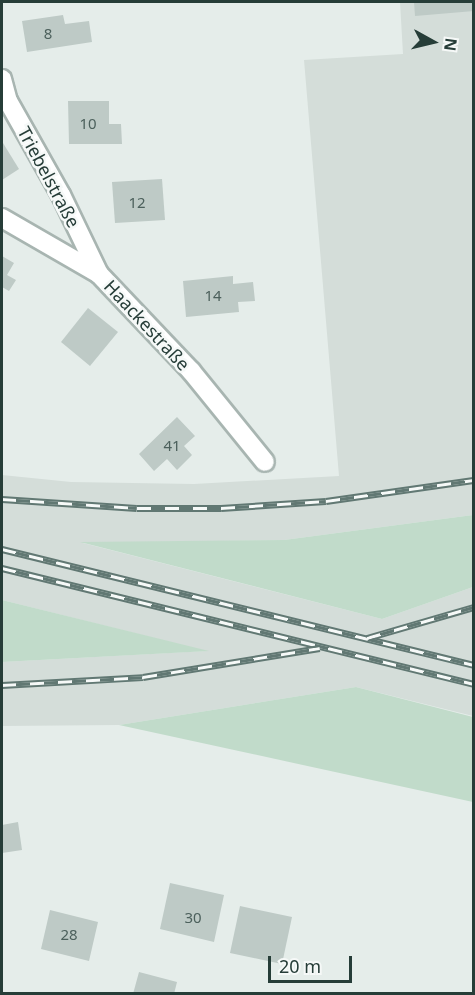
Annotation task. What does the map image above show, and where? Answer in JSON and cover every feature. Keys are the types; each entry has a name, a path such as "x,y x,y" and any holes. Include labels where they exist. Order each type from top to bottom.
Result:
{"street":[{"name":"Triebelstraße","path":"2,79 8,101 61,195 99,274"},
{"name":"Haackestraße","path":"2,218 99,274 191,371 265,462"}],"shaded area":[{"path":"400,2 473,2 473,515 284,540 83,543 382,619 473,587 473,716 356,687 119,725 2,726 2,662 206,651 2,600 2,475 71,482 194,484 339,476 304,60 403,54"}],"green space":[{"path":"473,515 473,587 382,619 80,542 284,540"},
{"path":"2,600 209,651 2,662"},
{"path":"356,687 473,717 473,802 119,725"}],"building":[{"path":"414,2 474,2 474,11 415,16"},
{"path":"63,15 65,24 89,21 92,42 27,52 22,21"},
{"path":"68,101 109,101 109,124 121,124 122,144 69,144"},
{"path":"2,144 19,169 2,180"},
{"path":"162,179 165,220 115,223 112,182"},
{"path":"2,256 14,263 7,275 16,280 9,291 2,287"},
{"path":"233,276 233,284 253,282 255,301 238,302 239,312 186,317 183,281"},
{"path":"88,308 118,332 90,366 61,342"},
{"path":"177,417 195,436 184,446 192,455 177,470 167,459 154,471 139,454"},
{"path":"18,822 22,850 2,853 2,825"},
{"path":"170,883 224,895 214,942 160,929"},
{"path":"240,906 292,917 282,964 230,953"},
{"path":"50,910 98,922 89,961 41,949"},
{"path":"139,972 177,982 174,994 133,994"}],"railway":[{"path":"2,499 137,508 221,508 326,501 474,480"},
{"path":"2,549 474,665"},
{"path":"2,568 474,684"},
{"path":"367,638 474,607"},
{"path":"2,685 143,677 320,648"}]}
